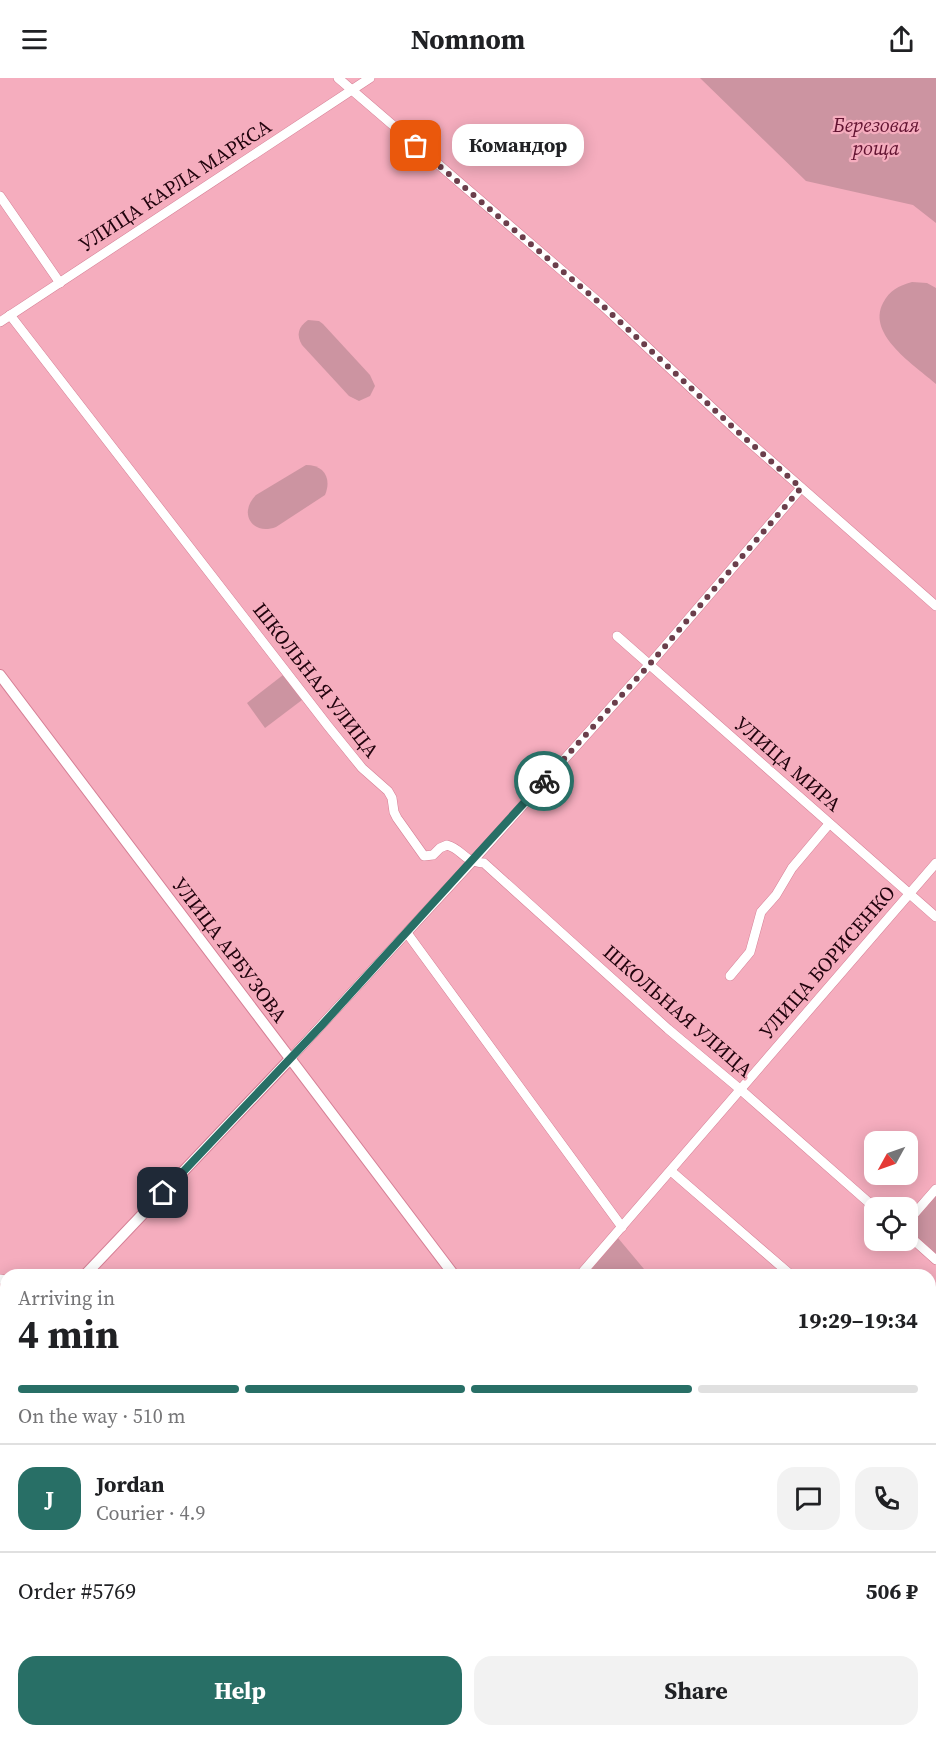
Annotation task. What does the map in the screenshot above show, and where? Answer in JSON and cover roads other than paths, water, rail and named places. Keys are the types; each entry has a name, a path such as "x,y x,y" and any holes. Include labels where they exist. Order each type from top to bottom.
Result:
{"street":[{"path":"338,78 602,305 737,431 936,606"},
{"name":"УЛИЦА КАРЛА МАРКСА","path":"0,322 370,78"},
{"path":"0,196 60,283"},
{"name":"ШКОЛЬНАЯ УЛИЦА","path":"10,315 362,768 388,791 397,818 424,856 433,855 447,844 472,862 484,863 668,1029 864,1198"},
{"path":"91,1269 290,1059 472,862 649,665 801,488"},
{"name":"УЛИЦА МИРА","path":"617,636 936,917"},
{"name":"УЛИЦА АРБУЗОВА","path":"0,675 448,1269"},
{"path":"730,976 750,952 761,912 776,895 792,868 829,824"},
{"name":"УЛИЦА БОРИСЕНКО","path":"585,1269 936,864"},
{"path":"407,933 621,1227"},
{"path":"671,1171 784,1269"},
{"path":"918,1210 936,1189"},
{"path":"918,1245 936,1260"}],"place":[{"name":"Командор","path":"416,146"}],"park label":[{"name":"Березовая роща","path":"876,136"}]}
